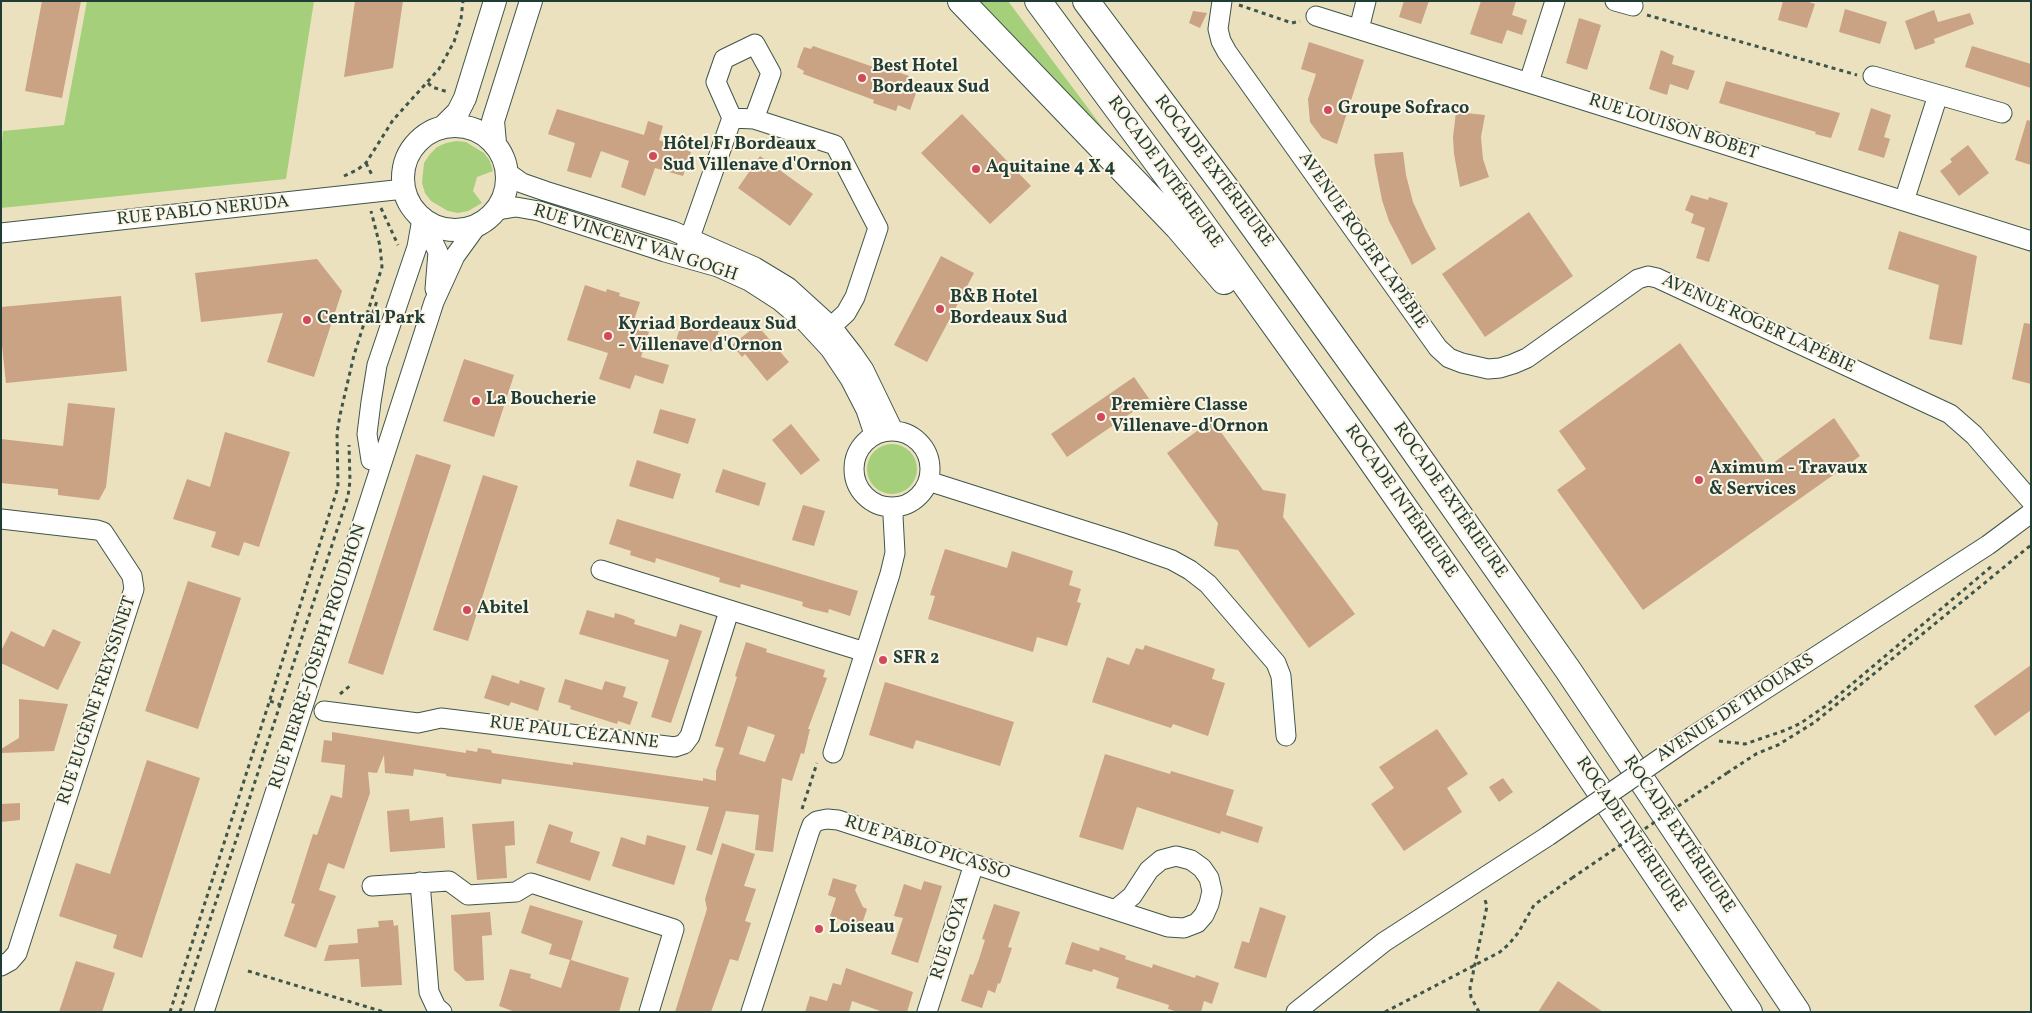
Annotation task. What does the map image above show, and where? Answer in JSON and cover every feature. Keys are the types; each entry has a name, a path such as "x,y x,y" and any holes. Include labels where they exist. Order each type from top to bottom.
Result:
{"highway":[{"path":"961,1 1178,227 1362,447"},
{"name":"ROCADE INTÉRIEURE","path":"1038,1 1187,203 1362,447 1535,695 1749,1012"},
{"name":"ROCADE EXTÉRIEURE","path":"1086,1 1225,186 1394,422 1568,670 1797,1012"},
{"path":"1699,938 1735,1012"},
{"path":"1782,990 1816,1012"}],"main road":[{"path":"443,127 458,112 465,98 495,1"},
{"path":"495,143 493,121 531,1"},
{"path":"443,127 471,128 484,134 495,143 504,157 508,173 508,186 498,210 488,220 476,227 463,230 448,230 422,219 410,206 404,189 403,173 407,157 416,143 428,133 443,127"}],"street":[{"path":"1359,28 1366,1"},
{"path":"1529,82 1555,1"},
{"name":"AVENUE ROGER LAPÉBIE","path":"1229,3 1218,29 1221,42 1227,52 1438,348 1450,358 1488,369 1513,364 1527,358 1638,279 1648,276 1657,278 1950,414 1974,435 2031,501"},
{"name":"RUE LOUISON BOBET","path":"1316,16 2031,241"},
{"path":"683,257 732,118 716,82 724,59 754,44 771,73 754,119"},
{"path":"1873,76 2002,113"},
{"path":"1904,201 1938,95"},
{"path":"732,118 754,119 835,145 878,228 855,297 846,313 826,332"},
{"name":"RUE VINCENT VAN GOGH","path":"508,173 522,182 545,191 673,231 755,266 788,287 826,332 864,370 893,430"},
{"name":"RUE PABLO NERUDA","path":"1,233 404,189"},
{"name":"RUE VINCENT VAN GOGH","path":"498,210 516,207 539,211 718,267 749,281 826,332 866,410 874,434"},
{"path":"381,463 371,460 367,434 371,402 378,365 417,247 422,219"},
{"name":"RUE PIERRE-JOSEPH PROUDHON","path":"422,219 438,252 434,302"},
{"name":"RUE PIERRE-JOSEPH PROUDHON","path":"204,1012 434,302 455,256 476,227"},
{"path":"893,430 905,432 915,438 923,447 928,458 930,470 928,481 923,491 915,499 895,507 880,505 866,498 857,486 853,472 855,457 862,444 874,434 893,430"},
{"path":"928,481 1120,542 1172,560 1190,570 1208,584 1276,663 1281,676 1286,736"},
{"path":"833,753 890,574 894,553 893,516 895,507"},
{"name":"AVENUE DE THOUARS","path":"1296,1012 1384,942 1702,738 2031,513"},
{"name":"RUE EUGÈNE FREYSSINET","path":"1,519 103,532 132,576 134,589 17,953 10,961 1,966"},
{"path":"601,570 865,652"},
{"name":"RUE PAUL CÉZANNE","path":"324,711 418,722 441,718 675,747 684,744 690,736 729,611"},
{"name":"RUE PABLO PICASSO","path":"809,833 812,825 817,821 827,819 838,820 1115,910 1168,927 1184,928 1197,923 1209,904 1212,891 1209,878 1202,868 1191,860 1176,856 1160,860 1149,870 1132,896 1115,910"},
{"path":"751,1012 809,833"},
{"name":"RUE GOYA","path":"927,1012 974,864"},
{"path":"372,886 450,881 468,895 516,892 531,883 674,929 649,1012"},
{"path":"420,882 429,992 436,1007 442,1012"}],"path":[{"path":"336,178 357,170 366,163 393,120 428,83 448,54 461,19 463,1"},
{"path":"1229,3 1292,23 1316,16"},
{"path":"1624,4 1644,15 1852,75 1873,76"},
{"path":"170,1012 338,487 340,415 354,355 382,267 369,166 366,163"},
{"path":"372,193 394,234 399,251"},
{"path":"368,328 379,297"},
{"path":"180,1012 348,496 350,481 349,443"},
{"path":"1385,1012 1500,952 1510,944 1534,905 1756,754 1778,745 1815,722 2031,545"},
{"path":"1702,738 1745,744 1801,723 1827,705 1996,562"},
{"path":"809,833 800,817 819,758 833,753"},
{"path":"1479,1012 1471,998 1470,988 1487,906 1484,894"},
{"path":"248,971 384,1012"}],"green space":[{"path":"87,1 314,1 286,179 1,208 3,131 64,125"},
{"path":"970,1 1008,1 1114,143"},
{"path":"456,141 466,142 484,153 490,161 493,171 477,177 473,191 482,203 468,211 458,213 448,211 431,201 425,193 422,183 424,163 430,154 437,147"},
{"path":"892,444 902,446 910,451 915,459 917,469 915,479 910,487 902,492 892,494 882,492 874,487 869,479 867,469 869,459 874,451 882,446"}],"building":[{"path":"42,1 81,1 62,98 25,91"},
{"path":"355,1 403,1 393,68 344,77"},
{"path":"1404,1 1429,1 1421,24 1399,17"},
{"path":"1481,1 1516,1 1512,15 1527,20 1522,35 1507,30 1502,44 1470,34"},
{"path":"1783,1 1806,1 1815,4 1807,28 1778,20"},
{"path":"1845,9 1887,22 1880,44 1839,32"},
{"path":"1934,10 1938,22 1970,13 1974,24 1934,39 1935,43 1915,50 1905,21"},
{"path":"1193,11 1207,13 1200,28 1189,23"},
{"path":"1579,18 1601,25 1587,70 1566,63"},
{"path":"1309,42 1364,60 1337,144 1322,138 1310,122 1308,99 1316,74 1301,69"},
{"name":"Best Hotel Bordeaux Sud","path":"813,46 885,71 886,68 909,76 908,81 919,85 910,110 898,105 896,111 873,103 874,100 803,74 804,71 797,67 800,57 804,47 811,49"},
{"path":"1972,46 2031,64 2031,88 1965,67"},
{"path":"1661,50 1674,56 1672,64 1695,71 1688,90 1670,84 1667,95 1649,89"},
{"path":"1726,81 1840,113 1831,138 1719,103"},
{"path":"1871,108 1891,115 1884,137 1890,139 1884,158 1858,150"},
{"name":"Hôtel F1 Bordeaux Sud Villenave d'Ornon","path":"557,109 644,135 648,121 663,126 659,140 691,152 683,176 655,168 645,196 621,187 629,161 601,151 591,178 567,171 575,143 548,134"},
{"path":"1456,112 1485,115 1481,137 1483,159 1489,177 1460,187 1453,137"},
{"name":"Aquitaine 4 X 4","path":"962,114 1031,186 990,224 921,153"},
{"path":"2027,120 2031,121 2031,165 2015,160"},
{"path":"1968,145 1989,173 1959,196 1940,171 1952,162 1950,159"},
{"path":"1403,152 1406,175 1413,202 1436,249 1412,265 1389,221 1382,200 1374,154"},
{"path":"760,156 813,194 790,226 738,188"},
{"path":"1691,195 1708,200 1709,197 1728,203 1709,262 1696,258 1705,228 1691,223 1694,214 1685,210"},
{"path":"1529,212 1573,276 1485,337 1442,274"},
{"path":"1899,231 1977,256 1962,345 1929,339 1939,285 1888,269"},
{"name":"B&B Hotel Bordeaux Sud","path":"941,256 974,273 927,362 894,345"},
{"name":"Central Park","path":"317,259 342,291 314,377 267,362 283,313 201,322 195,273"},
{"name":"Kyriad Bordeaux Sud - Villenave d'Ornon","path":"585,285 606,292 607,289 620,293 619,296 640,302 632,326 649,332 641,357 669,365 663,384 635,375 630,389 599,379 608,353 567,340"},
{"path":"121,296 127,371 6,383 1,336 1,307"},
{"path":"684,316 720,328 712,351 676,340"},
{"path":"2024,323 2031,324 2031,384 2012,379"},
{"path":"757,325 789,362 767,381 745,354 742,357 732,345"},
{"name":"Aximum - Travaux & Services","path":"1680,343 1768,467 1834,418 1860,456 1643,610 1557,490 1586,469 1559,431"},
{"name":"La Boucherie","path":"464,359 514,375 494,437 443,421"},
{"name":"Première Classe Villenave-d'Ornon","path":"1134,377 1150,400 1067,457 1051,434"},
{"path":"68,403 115,408 106,487 99,500 58,495 58,489 1,483 1,439 63,446"},
{"path":"660,409 696,419 688,444 653,433"},
{"path":"1212,420 1263,490 1286,494 1283,517 1355,614 1309,648 1238,550 1214,546 1218,523 1167,453"},
{"path":"791,424 820,460 801,475 772,440"},
{"path":"225,432 290,452 259,547 244,542 239,556 211,547 216,532 173,519 187,479 210,487"},
{"path":"416,454 451,465 383,675 348,663"},
{"path":"637,460 681,474 673,499 629,486"},
{"path":"723,469 766,483 759,506 715,492"},
{"path":"483,475 518,486 468,641 433,630"},
{"path":"803,505 825,511 814,546 792,540"},
{"path":"617,519 858,591 850,616 829,609 828,613 811,609 802,606 803,602 741,584 740,588 719,582 720,578 656,558 655,563 630,555 631,551 609,544"},
{"path":"945,549 1007,568 1012,551 1073,571 1069,585 1081,589 1077,602 1081,603 1067,646 1037,637 1033,652 928,619 935,596 930,595"},
{"path":"188,581 241,598 198,729 145,711"},
{"path":"587,610 614,618 615,613 625,616 635,620 634,624 676,637 680,624 702,631 671,723 651,717 669,660 579,634"},
{"path":"53,629 81,642 58,690 1,663 1,651 11,631 44,647"},
{"path":"746,642 767,649 766,652 825,670 823,677 827,678 808,729 810,729 804,754 801,753 792,781 782,778 773,852 755,850 759,815 726,811 712,855 696,850 709,807 502,779 501,784 414,769 413,776 385,773 384,755 377,773 368,772 370,793 344,869 328,863 319,890 336,896 316,948 284,936 295,904 291,903 313,834 317,835 331,795 342,798 345,765 321,762 324,740 332,741 332,732 466,753 466,750 477,752 478,748 491,750 492,753 573,765 573,762 703,781 703,778 716,781 716,771 724,748 715,746 737,677 735,676","holes":["748,726 775,735 765,762 739,754"]},
{"path":"1145,645 1215,669 1212,679 1225,683 1208,736 1173,724 1171,728 1092,702 1107,657 1129,665 1136,648 1143,650"},
{"path":"2031,665 2031,710 1995,736 1974,706"},
{"path":"492,675 519,684 520,680 545,688 538,711 511,702 509,706 484,698"},
{"path":"565,679 602,690 605,681 626,687 623,697 638,702 630,725 618,721 617,724 570,709 571,706 558,702"},
{"path":"885,682 1014,722 1000,766 916,740 913,749 869,735"},
{"path":"19,699 68,704 54,751 1,753 1,749 19,738"},
{"path":"1437,729 1468,774 1447,788 1462,812 1404,851 1371,804 1394,788 1379,767"},
{"path":"1105,754 1170,774 1171,771 1234,790 1226,815 1263,827 1258,843 1221,831 1220,834 1137,807 1123,850 1079,837"},
{"path":"147,760 200,778 142,958 113,948 117,935 59,916 76,863 110,874"},
{"path":"1503,778 1513,792 1499,802 1489,787"},
{"path":"20,803 20,820 1,822 1,804"},
{"path":"409,809 410,821 443,817 445,848 390,852 387,811"},
{"path":"514,821 515,845 505,846 507,878 477,880 472,824"},
{"path":"549,824 573,832 570,842 600,852 590,881 536,863"},
{"path":"647,835 686,846 674,885 612,866 621,837 645,845"},
{"path":"722,843 755,854 744,886 756,889 745,921 751,923 738,961 730,959 711,1012 675,1012 707,909 705,899"},
{"path":"833,878 857,885 855,890 863,907 867,909 861,927 830,916 836,898 828,895"},
{"path":"924,881 942,886 918,963 891,954 903,918 894,916 904,884 921,890"},
{"path":"994,904 1020,912 1008,947 1012,948 1000,984 998,983 995,993 988,990 982,1008 961,1001 970,974 973,975 979,959 985,940 982,939"},
{"path":"530,905 583,921 571,960 629,978 619,1012 515,1012 499,1006 510,969 531,974 530,978 561,988 570,960 549,954 552,944 521,933"},
{"path":"1260,907 1286,916 1266,978 1234,968 1242,941 1249,943"},
{"path":"490,912 492,935 482,936 484,980 466,981 454,970 451,915"},
{"path":"393,920 394,926 398,925 402,985 361,987 359,959 324,961 329,945 358,943 357,929 379,927 378,921"},
{"path":"1072,942 1099,951 1100,947 1126,956 1125,959 1152,968 1153,964 1195,978 1196,975 1219,983 1212,1004 1204,1001 1201,1012 1178,1012 1168,1009 1169,1005 1116,988 1119,978 1093,969 1092,972 1065,964"},
{"path":"76,961 115,973 102,1012 59,1012"},
{"path":"846,968 913,992 907,1012 883,1012 852,1001 849,1012 805,1012 810,996 827,1001 833,983 841,985"},
{"path":"1558,981 1603,1012 1538,1012"}],"place":[{"name":"Best Hotel Bordeaux Sud","path":"862,78"},
{"name":"Groupe Sofraco","path":"1328,110"},
{"name":"Hôtel F1 Bordeaux Sud Villenave d'Ornon","path":"653,156"},
{"name":"Aquitaine 4 X 4","path":"976,169"},
{"name":"B&B Hotel Bordeaux Sud","path":"940,309"},
{"name":"Central Park","path":"307,320"},
{"name":"Kyriad Bordeaux Sud - Villenave d'Ornon","path":"608,336"},
{"name":"La Boucherie","path":"476,401"},
{"name":"Première Classe Villenave-d'Ornon","path":"1101,417"},
{"name":"Aximum - Travaux & Services","path":"1699,480"},
{"name":"Abitel","path":"467,610"},
{"name":"SFR 2","path":"883,660"},
{"name":"Loiseau","path":"819,929"}]}
